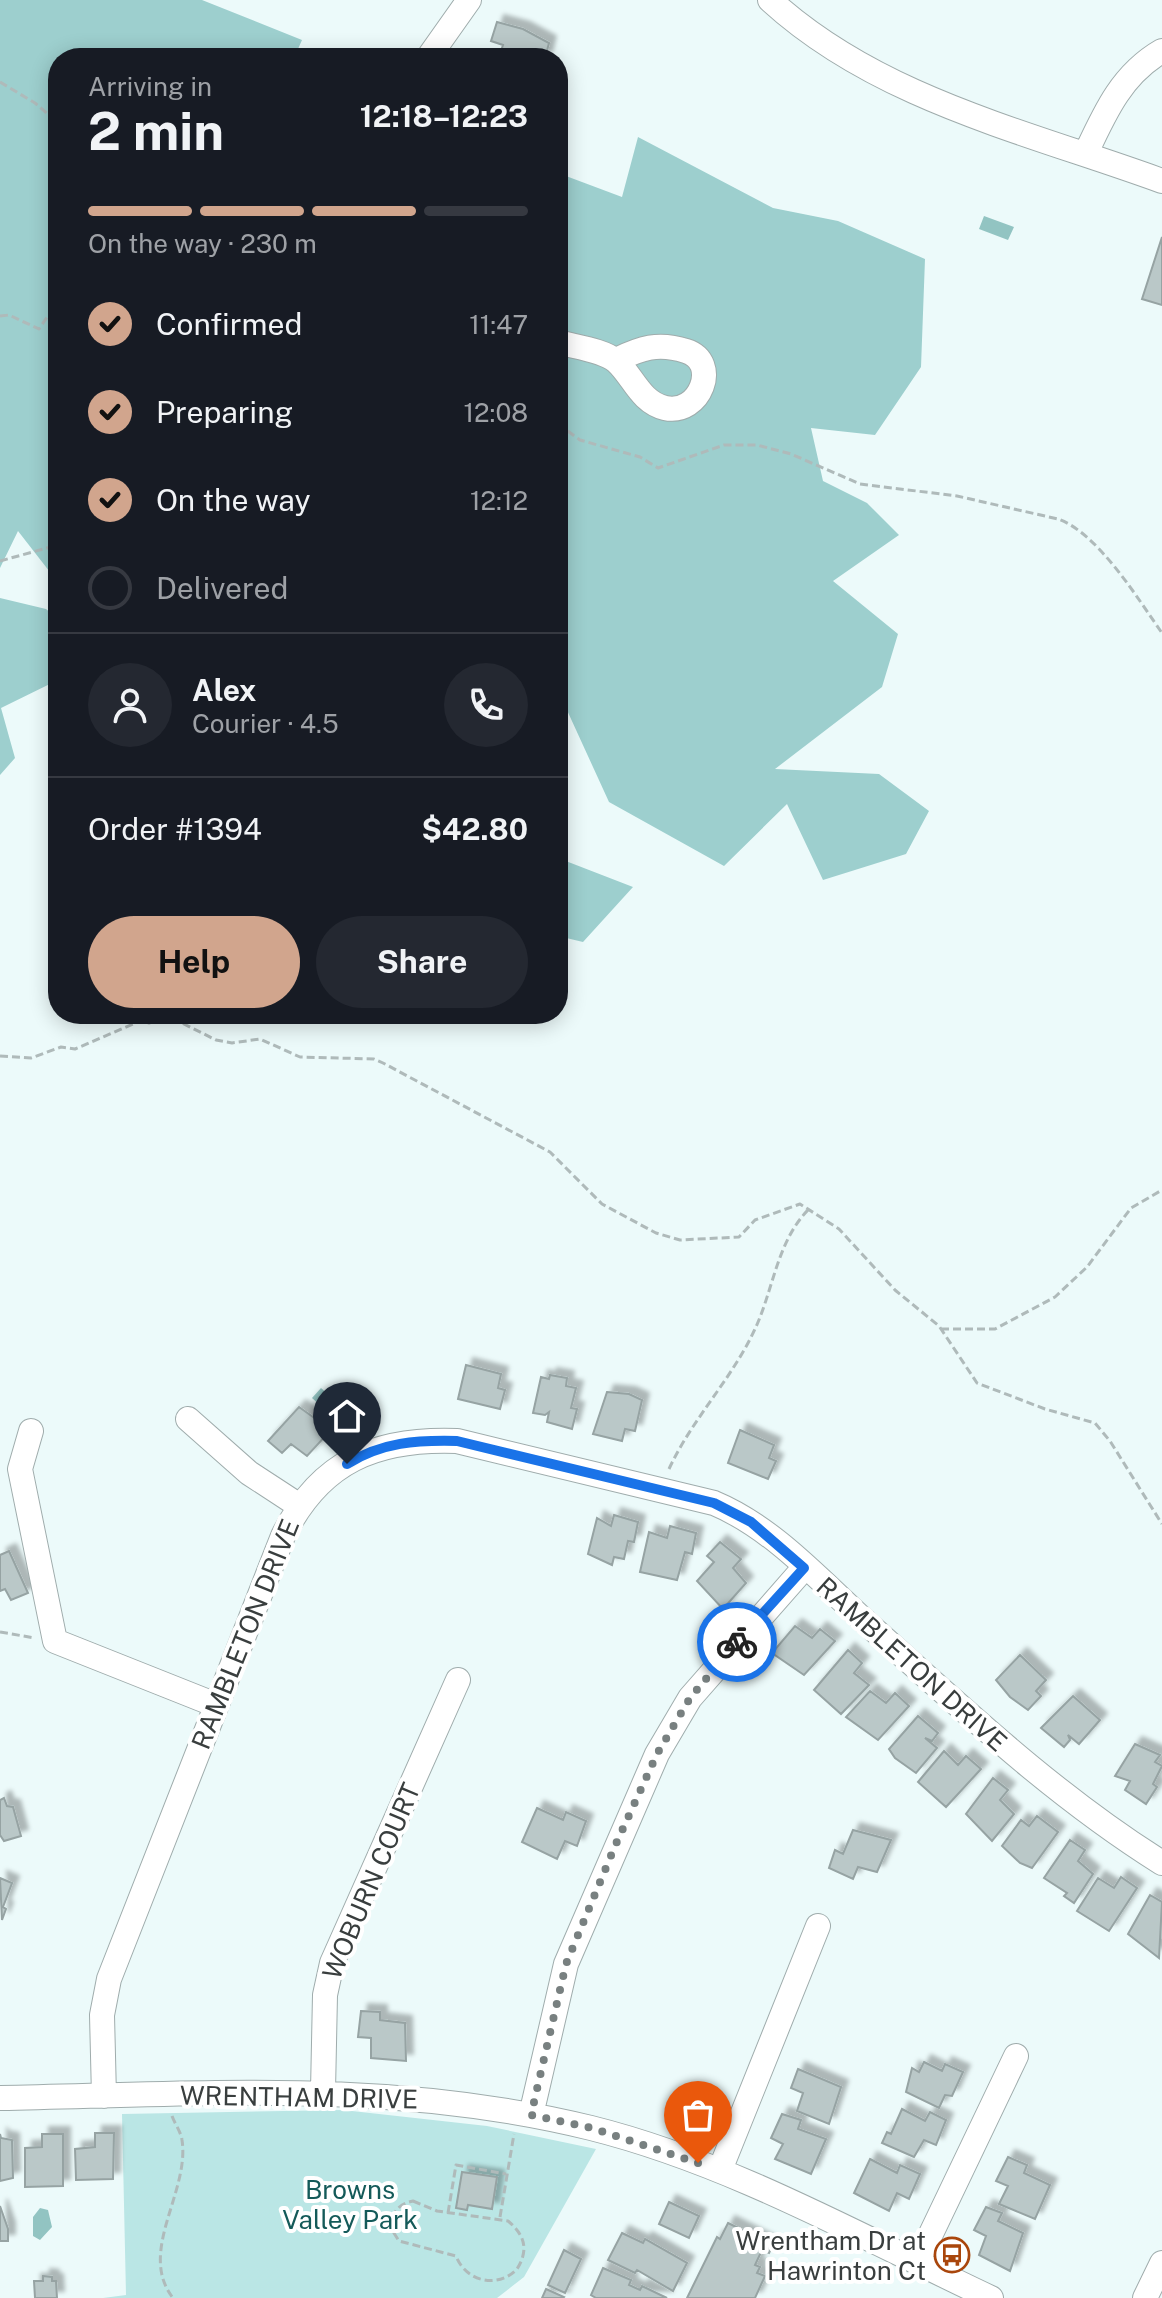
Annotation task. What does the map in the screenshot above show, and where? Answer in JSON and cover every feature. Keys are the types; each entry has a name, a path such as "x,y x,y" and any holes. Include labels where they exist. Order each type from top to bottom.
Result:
{"street":[{"path":"435,48 469,0"},
{"path":"783,4 840,53 893,82 951,107 1162,181"},
{"path":"1086,153 1124,82 1145,61 1162,51"},
{"path":"568,345 616,360"},
{"path":"188,1419 249,1473 298,1505"},
{"path":"31,1431 20,1469 55,1641 216,1705"},
{"name":"RAMBLETON DRIVE","path":"104,2096 102,2015 109,1979 298,1505 328,1476 367,1452 414,1439 457,1441 734,1511 804,1568 1014,1755 1089,1815 1162,1863"},
{"path":"531,2115 566,1964 657,1754 690,1698 804,1568"},
{"name":"WOBURN COURT","path":"323,2091 325,1995 332,1963 458,1680"},
{"path":"720,2170 818,1926"},
{"path":"917,2263 1016,2056"},
{"name":"WRENTHAM DRIVE","path":"0,2098 323,2091 415,2096 531,2115 602,2131 720,2170 991,2298"},
{"path":"1145,2298 1162,2263"}],"path":[{"path":"0,82 48,114"},
{"path":"0,316 9,315 39,329 48,316"},
{"path":"568,431 580,440 640,457 658,468 724,445 757,445 791,454 860,484 957,496 1058,519 1072,525 1102,553 1162,633"},
{"path":"0,561 48,548"},
{"path":"0,1056 31,1058 61,1047 85,1047 134,1024"},
{"path":"184,1024 216,1040 232,1043 260,1039 300,1057 374,1059 550,1152 602,1204 656,1233 680,1240 739,1237 755,1220 788,1205 800,1204 810,1208 839,1229 895,1290 941,1329 977,1383 1045,1409 1095,1423 1110,1441 1162,1524"},
{"path":"941,1329 995,1329 1055,1297 1087,1267 1131,1208 1162,1190"},
{"path":"659,1490 678,1450 755,1330 786,1241 795,1222 810,1208"},
{"path":"0,1632 55,1641"},
{"path":"172,2116 182,2143 176,2191 158,2262 160,2277 173,2298"},
{"path":"500,2218 514,2134"},
{"path":"448,2213 456,2165 506,2174"},
{"path":"421,2202 475,2219 500,2218 508,2221 523,2237 524,2254 513,2274 491,2281 467,2271 456,2256 406,2245 393,2235 390,2227 397,2208 405,2203 421,2202"}],"green space":[{"name":"Browns Valley Park","path":"343,2110 487,2126 596,2149 524,2277 497,2298 103,2298 126,2295 122,2114"}],"shaded area":[{"path":"0,0 202,0 302,40 298,48 48,48 48,570 18,531 0,568"},
{"path":"638,137 773,208 838,221 925,259 921,367 875,435 811,428 823,481 867,503 899,535 833,581 898,634 882,687 775,769 879,774 929,811 906,854 823,880 787,804 724,866 609,802 568,712 568,177 622,197"},
{"path":"984,216 1014,227 1008,240 979,229"},
{"path":"0,598 48,611 48,685 1,708 15,758 0,775"},
{"path":"568,862 633,887 583,942 568,938"},
{"path":"321,1388 344,1409 335,1419 312,1398"},
{"path":"40,2208 48,2210 52,2227 40,2240 33,2236 33,2217"}],"building":[{"path":"497,22 523,29 549,43 548,48 502,48 503,45 491,41"},
{"path":"1162,237 1162,305 1142,299"},
{"path":"466,1365 501,1374 498,1388 505,1390 500,1409 458,1399"},
{"path":"550,1375 567,1378 566,1386 576,1388 571,1408 577,1409 572,1429 547,1422 549,1412 545,1415 533,1413 541,1377 549,1379"},
{"path":"607,1392 629,1394 642,1400 635,1431 625,1429 622,1441 593,1434"},
{"path":"299,1407 331,1430 307,1456 291,1444 282,1453 268,1441"},
{"path":"740,1430 774,1445 769,1458 776,1461 768,1479 728,1463"},
{"path":"614,1515 638,1522 634,1542 628,1541 624,1559 614,1557 612,1565 588,1554 597,1518 611,1526"},
{"path":"670,1526 696,1533 692,1554 685,1552 677,1580 640,1572 649,1532 667,1538"},
{"path":"720,1542 741,1559 733,1568 746,1583 723,1609 697,1581 714,1562 707,1556"},
{"path":"9,1551 28,1593 11,1600 5,1589 0,1591 0,1555"},
{"path":"795,1626 812,1638 820,1629 835,1641 804,1675 772,1653"},
{"path":"848,1650 862,1663 854,1673 869,1685 841,1714 814,1690"},
{"path":"1020,1655 1046,1680 1036,1691 1041,1696 1028,1710 1010,1697 996,1680"},
{"path":"870,1691 886,1703 895,1693 909,1706 878,1740 846,1717"},
{"path":"1073,1696 1100,1720 1079,1744 1068,1735 1070,1740 1064,1747 1041,1728"},
{"path":"918,1716 938,1733 932,1741 925,1738 937,1748 916,1773 895,1758 889,1749"},
{"path":"1135,1744 1160,1755 1155,1762 1162,1766 1153,1784 1157,1787 1146,1804 1125,1790 1130,1781 1115,1776"},
{"path":"944,1751 958,1765 966,1756 981,1769 946,1807 918,1782"},
{"path":"993,1778 1008,1790 1000,1800 1014,1814 992,1841 966,1814"},
{"path":"4,1798 7,1806 13,1807 21,1836 4,1841 0,1835 0,1800"},
{"path":"537,1808 563,1820 566,1812 586,1821 577,1846 565,1841 557,1859 522,1842"},
{"path":"1037,1816 1058,1832 1032,1868 1020,1863 1002,1846 1021,1820 1029,1826"},
{"path":"853,1830 891,1840 877,1872 858,1867 853,1879 829,1868 835,1850 843,1854"},
{"path":"1070,1840 1085,1850 1078,1861 1093,1874 1074,1903 1064,1896 1067,1893 1044,1878"},
{"path":"1121,1877 1137,1888 1109,1931 1077,1911 1098,1878 1114,1888"},
{"path":"0,1878 12,1883 3,1907 6,1909 2,1920"},
{"path":"1150,1895 1162,1902 1159,1958 1128,1934"},
{"path":"361,2011 380,2012 380,2020 405,2023 406,2061 371,2058 371,2038 358,2037"},
{"path":"924,2062 942,2071 945,2064 963,2072 952,2096 945,2095 939,2108 906,2092 912,2068 919,2072"},
{"path":"798,2069 841,2087 829,2124 797,2111 803,2093 791,2088"},
{"path":"902,2109 925,2121 930,2112 946,2120 936,2145 924,2140 914,2157 882,2143 887,2132 891,2134"},
{"path":"782,2114 801,2120 798,2129 826,2139 811,2174 775,2159 783,2144 771,2138"},
{"path":"95,2133 114,2133 113,2179 76,2180 75,2149 95,2147"},
{"path":"0,2134 1,2138 12,2140 13,2178 0,2181"},
{"path":"42,2134 63,2134 63,2186 25,2187 25,2148 42,2147"},
{"path":"1008,2157 1027,2165 1024,2173 1050,2185 1035,2219 999,2204 1008,2186 996,2181"},
{"path":"870,2159 897,2173 900,2165 920,2174 909,2199 897,2193 889,2211 854,2193"},
{"path":"462,2172 497,2177 492,2209 468,2205 467,2210 456,2208"},
{"path":"669,2202 699,2216 689,2238 659,2224"},
{"path":"0,2206 8,2229 8,2241 0,2241"},
{"path":"986,2207 1002,2213 998,2221 1023,2233 1010,2271 979,2255 986,2236 974,2230"},
{"path":"728,2223 773,2245 769,2253 762,2250 755,2265 760,2267 757,2273 765,2276 755,2298 687,2298 717,2237 720,2239"},
{"path":"622,2233 643,2243 645,2239 687,2263 673,2291 637,2270 635,2273 608,2260"},
{"path":"564,2250 581,2259 565,2293 548,2285"},
{"path":"603,2268 631,2280 629,2285 640,2290 642,2286 667,2298 596,2298 591,2295"},
{"path":"43,2276 56,2281 57,2298 35,2298 34,2281 43,2281"},
{"path":"546,2289 564,2297 542,2298"}],"way so far":[{"path":"698,2163 592,2128 531,2115 566,1964 615,1846 657,1754 690,1698 737,1642"}],"place":[{"name":"Wrentham Dr at Hawrinton Ct","path":"952,2255"}],"route":[{"path":"347,1464 367,1452 414,1439 457,1441 714,1503 734,1511 804,1568 737,1642"}]}
